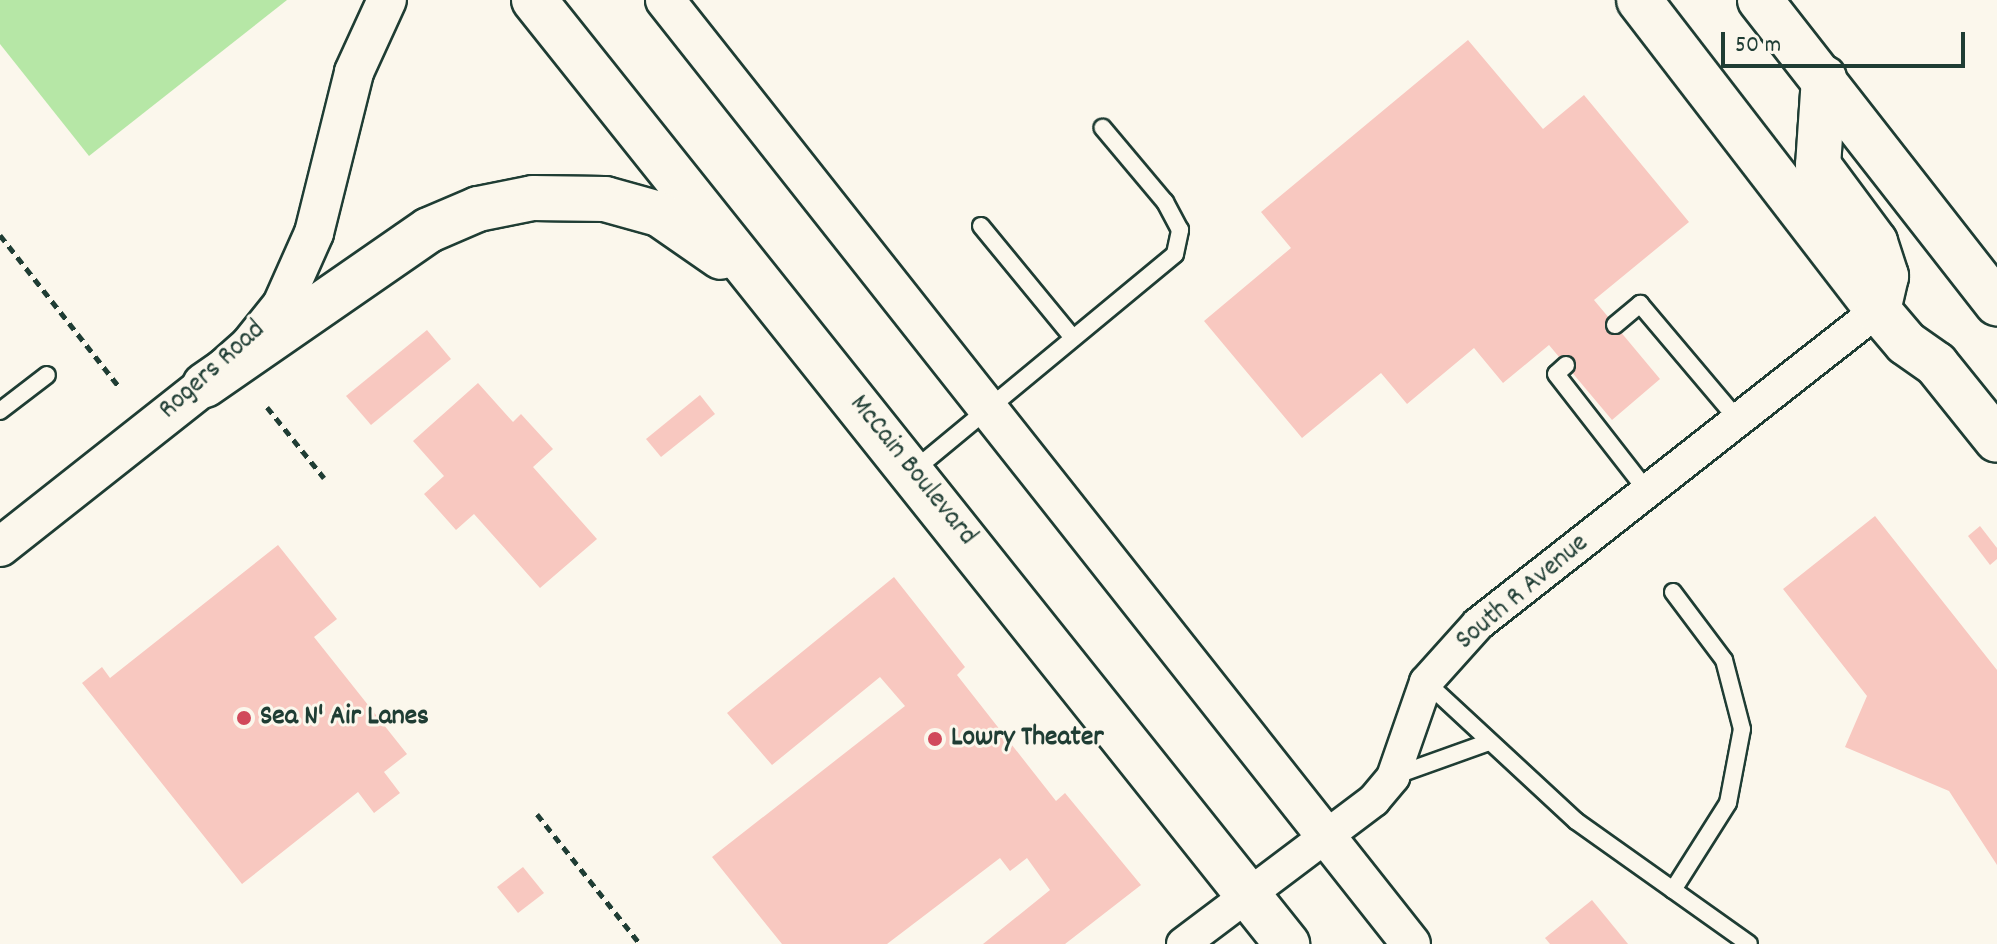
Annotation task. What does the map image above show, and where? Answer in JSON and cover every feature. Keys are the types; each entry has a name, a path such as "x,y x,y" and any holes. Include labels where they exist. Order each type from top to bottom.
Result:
{"main road":[{"name":"McCain Boulevard","path":"534,0 913,471 1287,944"},
{"path":"1639,0 1878,310 1906,343 1936,364 1997,440"},
{"path":"1760,0 1997,303"},
{"path":"1824,78 1818,165 1875,242 1886,276 1878,310"},
{"path":"205,385 429,230 478,209 533,198 605,199 659,214 731,264 784,314"}],"street":[{"name":"Rogers Road","path":"0,547 205,385 250,345 295,279 319,218 354,72 387,0"},
{"path":"665,0 992,409 1324,837 1411,944"},
{"name":"South R Avenue","path":"1183,944 1363,810 1393,777 1426,682 1478,624 1878,310"}],"lane":[{"path":"913,471 992,409 1175,254 1180,230 1165,202 1103,128"},
{"path":"981,226 1073,338"},
{"path":"1615,325 1640,304 1738,420"},
{"path":"1566,365 1556,374 1647,491"},
{"path":"0,411 47,375"},
{"path":"1673,592 1724,660 1742,729 1728,803 1673,890"},
{"path":"1426,682 1486,743 1576,821 1749,944"},
{"path":"1393,777 1486,743"}],"path":[{"path":"0,235 120,388"},
{"path":"267,407 324,478"},
{"path":"537,814 640,944"}],"green space":[{"path":"0,0 287,0 89,156 0,44"}],"building":[{"path":"1468,40 1543,129 1584,95 1689,222 1594,300 1660,379 1612,420 1549,345 1503,383 1474,348 1407,404 1381,373 1302,438 1204,321 1291,248 1261,212"},
{"path":"427,330 451,359 371,425 346,396"},
{"path":"478,383 513,422 521,414 553,449 533,467 597,539 540,588 474,514 456,530 424,494 444,476 413,441"},
{"path":"700,395 715,414 661,457 646,439"},
{"path":"1875,516 1997,670 1997,865 1949,791 1845,747 1867,696 1783,589"},
{"path":"1980,526 1997,548 1997,559 1990,565 1968,536"},
{"name":"Sea N' Air Lanes","path":"278,545 337,619 314,637 407,754 384,772 400,793 374,813 358,792 242,884 82,683 102,667 110,678"},
{"name":"Lowry Theater","path":"894,577 965,667 957,675 1056,801 1065,793 1141,885 1065,944 983,944 1050,890 1027,858 1010,871 1000,858 887,944 782,944 712,857 905,706 880,677 772,765 727,713"},
{"path":"523,867 544,893 518,913 497,887"},
{"path":"1592,900 1628,944 1550,944 1545,938"}],"place":[{"name":"Sea N' Air Lanes","path":"244,718"},
{"name":"Lowry Theater","path":"935,739"}]}
